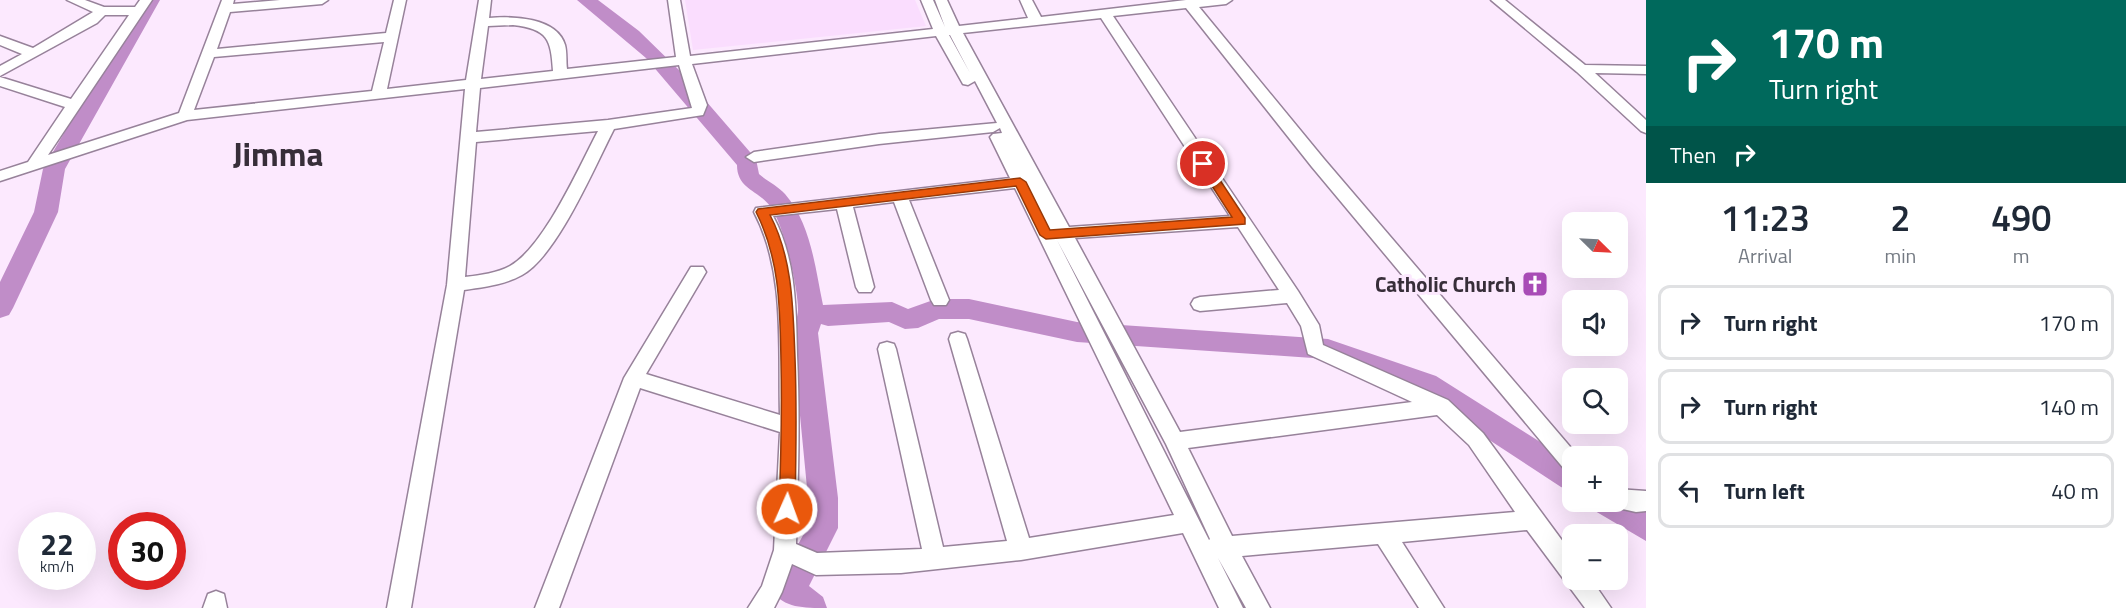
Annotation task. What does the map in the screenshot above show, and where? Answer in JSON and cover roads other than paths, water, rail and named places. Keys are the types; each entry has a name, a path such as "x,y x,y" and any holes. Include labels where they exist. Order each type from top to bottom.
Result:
{"street":[{"path":"73,0 102,10 143,6"},
{"path":"185,116 226,4 322,0"},
{"path":"378,96 400,0"},
{"path":"399,608 456,285 473,82 485,0"},
{"path":"468,138 691,116 700,107 684,61 674,0"},
{"path":"927,0 948,32 1055,234 1175,441 1225,546 1258,608"},
{"path":"941,0 948,32 993,127 1020,182 1055,234 1231,608"},
{"path":"1026,0 1037,22"},
{"path":"0,186 6,173 185,116 378,96 473,82 560,75 1105,14 1128,5 1226,0"},
{"path":"1497,0 1582,69 1646,128"},
{"path":"1189,3 1318,163 1562,452"},
{"path":"34,164 143,6"},
{"path":"0,72 92,20 102,10"},
{"path":"1105,14 1240,221 1292,296 1310,325 1315,349 1441,406 1476,439 1495,463 1532,520 1562,560"},
{"path":"482,22 519,21 546,32 558,44 560,75"},
{"path":"206,54 391,37"},
{"path":"2,42 33,53"},
{"path":"1582,69 1646,70"},
{"path":"0,81 73,105"},
{"path":"456,285 507,275 522,267 542,248 560,222 573,190 608,125"},
{"path":"754,157 879,139 993,127"},
{"path":"760,608 771,592 785,550 790,427 786,291 774,234 762,212 1020,182"},
{"path":"900,197 940,300"},
{"path":"844,204 865,287"},
{"path":"1055,234 1240,221"},
{"path":"547,608 634,378 697,272"},
{"path":"1200,304 1292,296"},
{"path":"958,339 1021,550"},
{"path":"887,349 935,559"},
{"path":"634,378 790,427"},
{"path":"1175,441 1441,406"},
{"path":"1628,501 1646,501"},
{"path":"1203,551 1225,546 1532,520"},
{"path":"785,550 816,564 935,559 1021,550 1189,522"},
{"path":"1384,533 1432,608"},
{"path":"1585,590 1599,608"}],"waterway":[{"path":"0,308 46,212 54,169 151,0"},
{"path":"586,0 610,16 653,54 748,164 748,176 777,199 796,237 811,311"},
{"path":"811,311 828,316 892,312 905,319 918,318 936,309 969,309 1077,332 1328,349 1426,384 1562,472"},
{"path":"811,311 805,333 823,498 823,528 789,591 811,608"},
{"path":"1623,512 1646,527"}],"place":[{"name":"Catholic Church","path":"1535,284"}],"district":[{"name":"Jimma","path":"278,154"}]}
